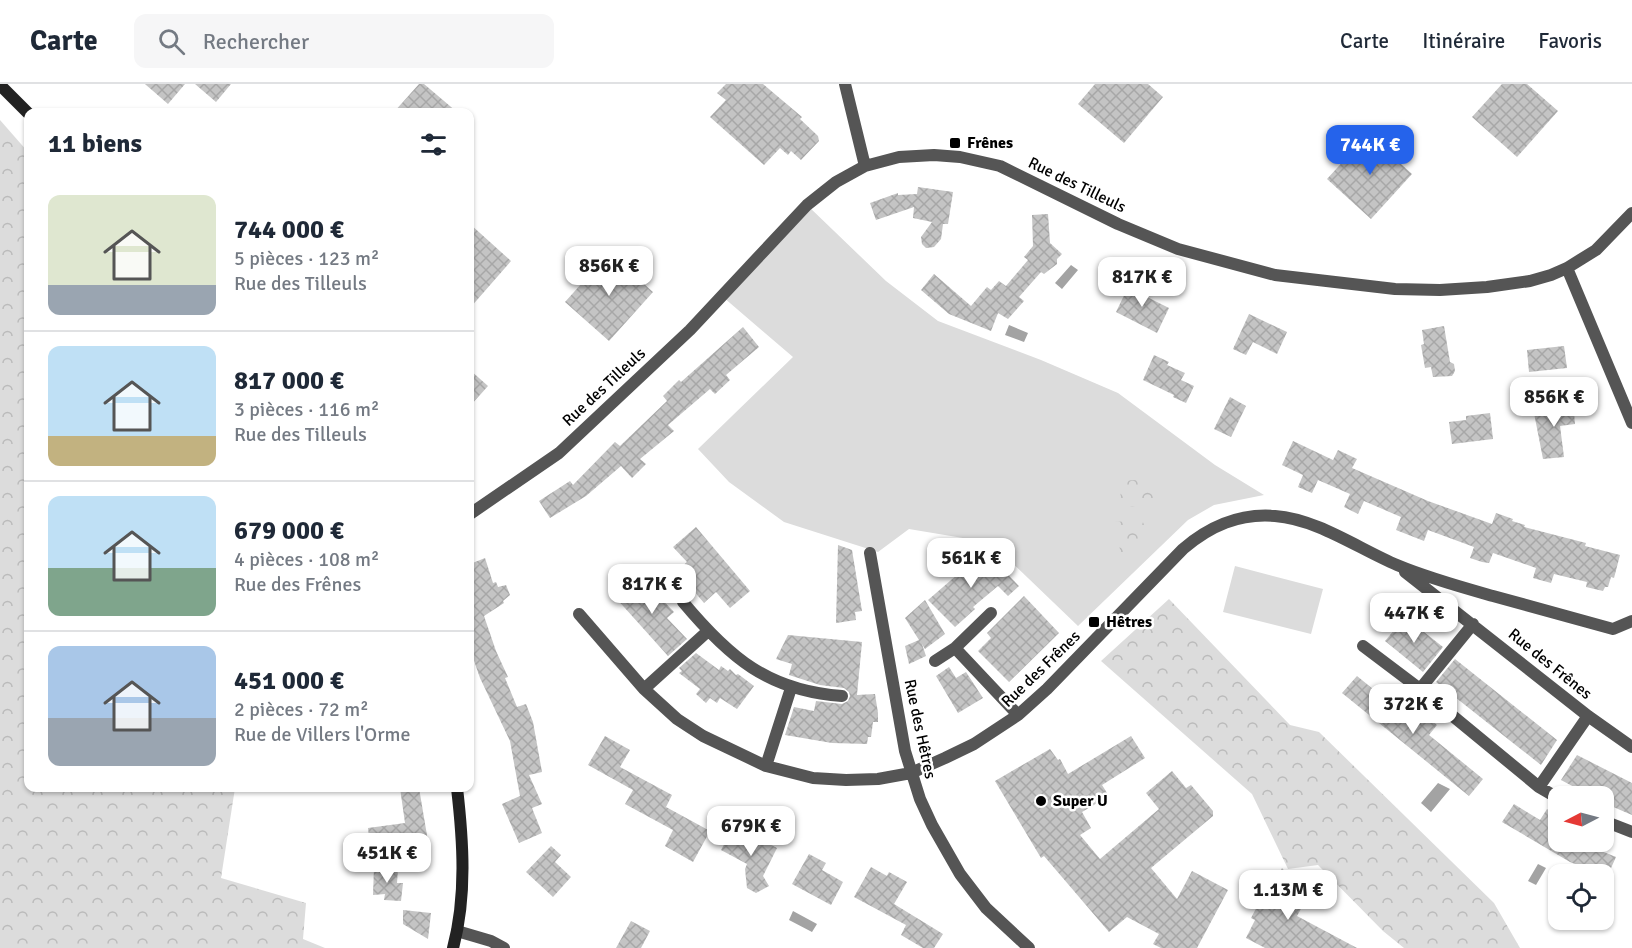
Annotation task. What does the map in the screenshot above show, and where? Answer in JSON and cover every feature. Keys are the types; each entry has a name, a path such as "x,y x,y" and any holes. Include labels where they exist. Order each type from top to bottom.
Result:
{"main road":[{"path":"0,85 24,109"},
{"path":"453,948 458,931 462,894 456,792"}],"street":[{"path":"845,84 865,166"},
{"name":"Rue des Tilleuls","path":"474,511 559,453 706,314 807,205 836,182 865,166 898,157 934,155 960,157 1000,166 1118,224 1178,249 1275,275 1395,289 1440,290 1519,283 1551,275 1596,250 1632,213"},
{"path":"1567,268 1632,423"},
{"name":"Rue des Frênes","path":"579,614 644,689 676,719 766,766 813,778 846,780 878,779 911,773 974,744 1018,716 1183,549 1202,533 1234,519 1277,516 1314,526 1397,565 1458,586 1612,629 1632,621"},
{"name":"Rue des Hêtres","path":"870,553 906,754 920,799 960,874 986,908 1029,948"},
{"name":"Rue des Frênes","path":"1397,565 1588,716 1632,747"},
{"path":"1448,604 1447,595 1451,589 1458,586"},
{"path":"683,602 708,631 743,662 791,688 818,695 842,696"},
{"path":"935,661 955,648 991,613"},
{"path":"1420,689 1473,624"},
{"path":"644,689 708,631"},
{"path":"1363,646 1548,792"},
{"path":"955,648 1018,716"},
{"path":"766,766 791,688"},
{"path":"1539,786 1588,716"},
{"path":"1614,825 1632,832"},
{"path":"458,931 504,948"}],"green space":[{"path":"0,120 24,147 24,792 234,792 221,878 306,903 303,939 325,948 0,948"},
{"path":"807,205 886,281 938,321 1041,360 1118,393 1215,465 1264,495 1214,505 1188,520 1078,626 1004,555 963,538 909,529 878,552 784,522 729,482 698,449 793,357 723,297"},
{"path":"1154,479 1156,505 1121,507 1120,481"},
{"path":"1142,520 1148,534 1122,561 1115,522"},
{"path":"1235,566 1323,589 1311,634 1223,612"},
{"path":"1169,599 1290,725 1319,732 1494,903 1520,948 1404,948 1383,931 1318,865 1288,869 1252,794 1101,661"}],"shaded area":[{"path":"1071,265 1078,270 1062,289 1055,283"},
{"path":"1009,325 1028,333 1024,342 1005,335"},
{"path":"1438,783 1450,789 1431,812 1421,803"},
{"path":"1538,864 1546,868 1536,885 1528,881"},
{"path":"793,911 817,924 812,932 789,920"}],"building":[{"path":"145,84 185,84 168,104"},
{"path":"195,84 231,84 216,102"},
{"path":"419,84 424,84 452,108 398,108"},
{"path":"726,84 763,84 802,117 800,119 818,136 819,141 801,160 791,151 788,155 780,148 764,165 710,117 726,100 717,93"},
{"path":"1095,84 1148,84 1163,97 1124,143 1078,104"},
{"path":"1502,84 1527,84 1558,111 1517,157 1472,117"},
{"path":"1368,134 1412,174 1371,219 1327,179"},
{"path":"918,187 953,192 948,224 943,224 941,239 934,247 926,248 922,244 921,237 932,222 913,218 914,207 876,220 870,203 898,193 898,195 917,194"},
{"path":"1048,214 1050,243 1062,254 1057,259 1057,264 1044,274 1041,272 1019,297 1024,301 1008,319 998,313 991,331 949,314 921,290 934,274 971,306 987,287 991,290 999,281 1006,286 1028,260 1024,257 1033,246 1032,215"},
{"path":"474,228 511,261 474,303"},
{"path":"609,253 653,292 609,341 565,302"},
{"path":"1131,281 1146,289 1143,295 1169,308 1157,333 1116,312"},
{"path":"1249,314 1287,332 1277,354 1253,342 1246,355 1233,349"},
{"path":"1444,326 1450,362 1454,364 1455,371 1452,376 1433,377 1431,367 1425,368 1421,345 1424,344 1422,330"},
{"path":"743,327 759,347 726,375 730,380 715,394 710,389 668,425 674,431 640,459 646,464 632,478 621,466 586,496 550,518 539,501 570,481 573,485 615,442 620,446 667,401 663,396 679,380 681,382"},
{"path":"1564,346 1567,368 1529,372 1527,350"},
{"path":"1154,355 1169,362 1167,365 1185,373 1181,380 1194,386 1186,403 1143,380"},
{"path":"474,374 488,386 474,402"},
{"path":"1230,397 1246,406 1231,437 1214,429"},
{"path":"1573,401 1575,424 1560,426 1564,457 1543,459 1534,413 1552,411 1551,404"},
{"path":"1490,413 1493,439 1452,444 1449,422 1466,420 1466,416"},
{"path":"1293,441 1333,460 1338,450 1357,459 1352,468 1428,501 1492,524 1496,513 1525,525 1524,527 1586,543 1585,546 1620,555 1614,578 1611,577 1608,587 1605,587 1603,591 1586,587 1587,582 1554,574 1551,583 1533,578 1536,568 1493,553 1489,563 1470,558 1474,547 1428,530 1424,541 1396,530 1401,517 1364,501 1358,514 1344,507 1350,494 1318,480 1312,493 1298,487 1303,475 1282,465"},
{"path":"696,527 750,591 730,608 716,592 704,603 677,571 687,562 673,547"},
{"path":"838,545 852,550 862,611 855,612 856,620 836,623"},
{"path":"987,553 1019,586 1008,596 998,586 973,607 975,609 955,627 928,600 965,568 967,570"},
{"path":"485,558 493,583 496,582 498,587 506,585 510,595 503,601 504,603 484,616 517,707 526,704 533,722 542,772 529,775 542,804 532,808 542,833 519,843 502,804 520,796 510,741 474,661 474,562"},
{"path":"640,576 674,612 667,618 687,639 668,656 615,597"},
{"path":"1024,596 1059,633 1009,682 978,651 991,638 987,633"},
{"path":"925,600 945,634 925,649 922,644 926,656 909,664 905,646 919,640 905,618"},
{"path":"1405,617 1443,647 1423,672 1385,641"},
{"path":"788,635 862,642 857,695 875,694 878,713 878,722 873,722 871,737 868,737 867,744 832,743 785,735 794,707 814,711 816,701 842,704 848,701 850,696 844,688 820,685 789,675 792,664 776,659"},
{"path":"696,653 719,670 721,666 728,671 730,669 754,686 737,709 720,698 717,703 710,698 706,703 696,694 700,689 679,673 682,671 679,668"},
{"path":"1455,659 1557,740 1541,765 1436,682"},
{"path":"949,667 956,678 966,672 983,698 958,713 936,676"},
{"path":"1357,676 1417,725 1425,715 1437,725 1429,735 1483,779 1469,796 1342,693"},
{"path":"605,736 630,750 620,767 672,795 666,807 710,831 693,862 665,846 673,830 625,804 633,790 588,765"},
{"path":"1131,736 1145,758 1102,785 1109,796 1082,812 1091,828 1080,835 1100,859 1159,809 1146,793 1172,771 1186,788 1191,785 1213,811 1213,816 1151,868 1177,899 1192,871 1228,890 1197,948 1161,948 1153,944 1159,934 1127,917 1109,932 1044,856 1041,858 995,781 1050,749 1058,760 1060,759 1068,774"},
{"path":"1577,755 1632,783 1632,815 1614,807 1614,786 1572,786 1561,780"},
{"path":"401,792 420,792 430,853 398,857 397,841 370,845 368,828 405,823"},
{"path":"1514,804 1540,820 1547,809 1548,849 1502,822"},
{"path":"734,826 777,848 763,876 769,886 756,893 747,888 745,869 747,864 721,850"},
{"path":"551,846 561,855 555,862 571,877 553,897 526,872"},
{"path":"1553,852 1604,852 1616,857 1613,864 1570,862"},
{"path":"809,854 826,863 822,870 843,882 831,905 792,884"},
{"path":"374,867 398,868 397,883 403,883 401,901 384,900 385,894 373,895"},
{"path":"871,867 887,876 889,872 907,882 894,904 943,934 934,948 923,948 901,935 906,925 854,897"},
{"path":"1282,868 1307,898 1297,916 1357,948 1265,948 1246,938 1255,920 1251,918 1261,899 1265,901"},
{"path":"403,910 431,913 428,939 403,924"},
{"path":"631,921 650,931 641,948 616,948"}],"place":[{"name":"Frênes","path":"955,143"},
{"name":"Hêtres","path":"1094,622"},
{"name":"Super U","path":"1041,801"}]}
